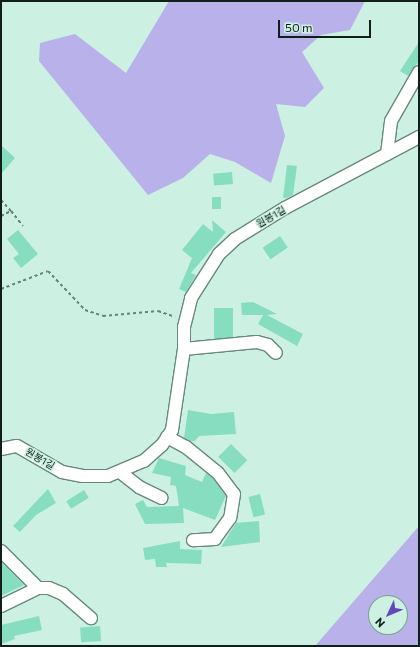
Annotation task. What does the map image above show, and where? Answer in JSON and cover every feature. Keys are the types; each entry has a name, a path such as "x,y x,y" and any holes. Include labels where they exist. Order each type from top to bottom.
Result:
{"street":[{"path":"387,154 392,121 419,72"},
{"name":"원봉1길","path":"1,449 17,446 62,472 108,476 144,461 172,430 184,349 185,321 191,298 202,278 219,254 235,238 285,208 419,137"},
{"path":"184,349 258,342 268,345 276,353"},
{"path":"167,437 186,447 212,469 234,494 230,518 215,539 193,540"},
{"path":"120,472 139,487 162,498"},
{"path":"1,551 38,588"},
{"path":"1,606 38,588 49,588 63,594 91,618"}],"path":[{"path":"1,200 23,226"},
{"path":"1,216 11,211"},
{"path":"1,289 48,271 85,310 103,316 158,311 185,321"}],"shaded area":[{"path":"169,1 365,1 350,30 321,35 302,52 324,88 305,107 276,104 285,136 271,183 235,162 210,154 183,178 148,195 39,61 40,43 75,34 126,73"},
{"path":"419,526 419,646 315,646"}],"building":[{"path":"419,42 419,61 408,76 400,71"},
{"path":"1,145 15,158 1,174"},
{"path":"287,165 297,166 293,195 283,198"},
{"path":"232,172 233,184 214,186 213,174"},
{"path":"212,197 221,197 221,209 212,209"},
{"path":"212,220 226,232 191,273 196,275 186,292 179,289 192,258 182,250 203,224 213,232"},
{"path":"18,230 38,254 21,268 13,258 19,254 7,239"},
{"path":"280,236 288,248 270,259 263,248"},
{"path":"253,302 277,314 267,315 303,334 297,346 258,324 263,315 242,315 241,303"},
{"path":"214,308 233,308 233,339 214,339"},
{"path":"188,410 211,414 234,412 236,434 199,436 195,441 190,441 184,438"},
{"path":"231,444 247,460 235,473 218,457"},
{"path":"159,458 186,466 185,475 202,482 206,473 213,478 226,496 215,520 183,508 184,523 145,524 135,504 143,500 147,507 179,506 176,486 170,485 171,477 152,473"},
{"path":"48,489 56,503 36,515 20,532 13,526"},
{"path":"84,490 89,498 71,509 66,501"},
{"path":"260,494 265,514 253,517 248,497"},
{"path":"259,521 260,542 221,547 236,523"},
{"path":"180,541 180,549 202,550 201,564 166,563 167,567 156,567 155,559 145,560 143,548"},
{"path":"1,562 24,585 1,596"},
{"path":"39,616 42,630 14,636 15,639 1,644 1,625"},
{"path":"100,626 101,641 81,642 80,627"}]}
